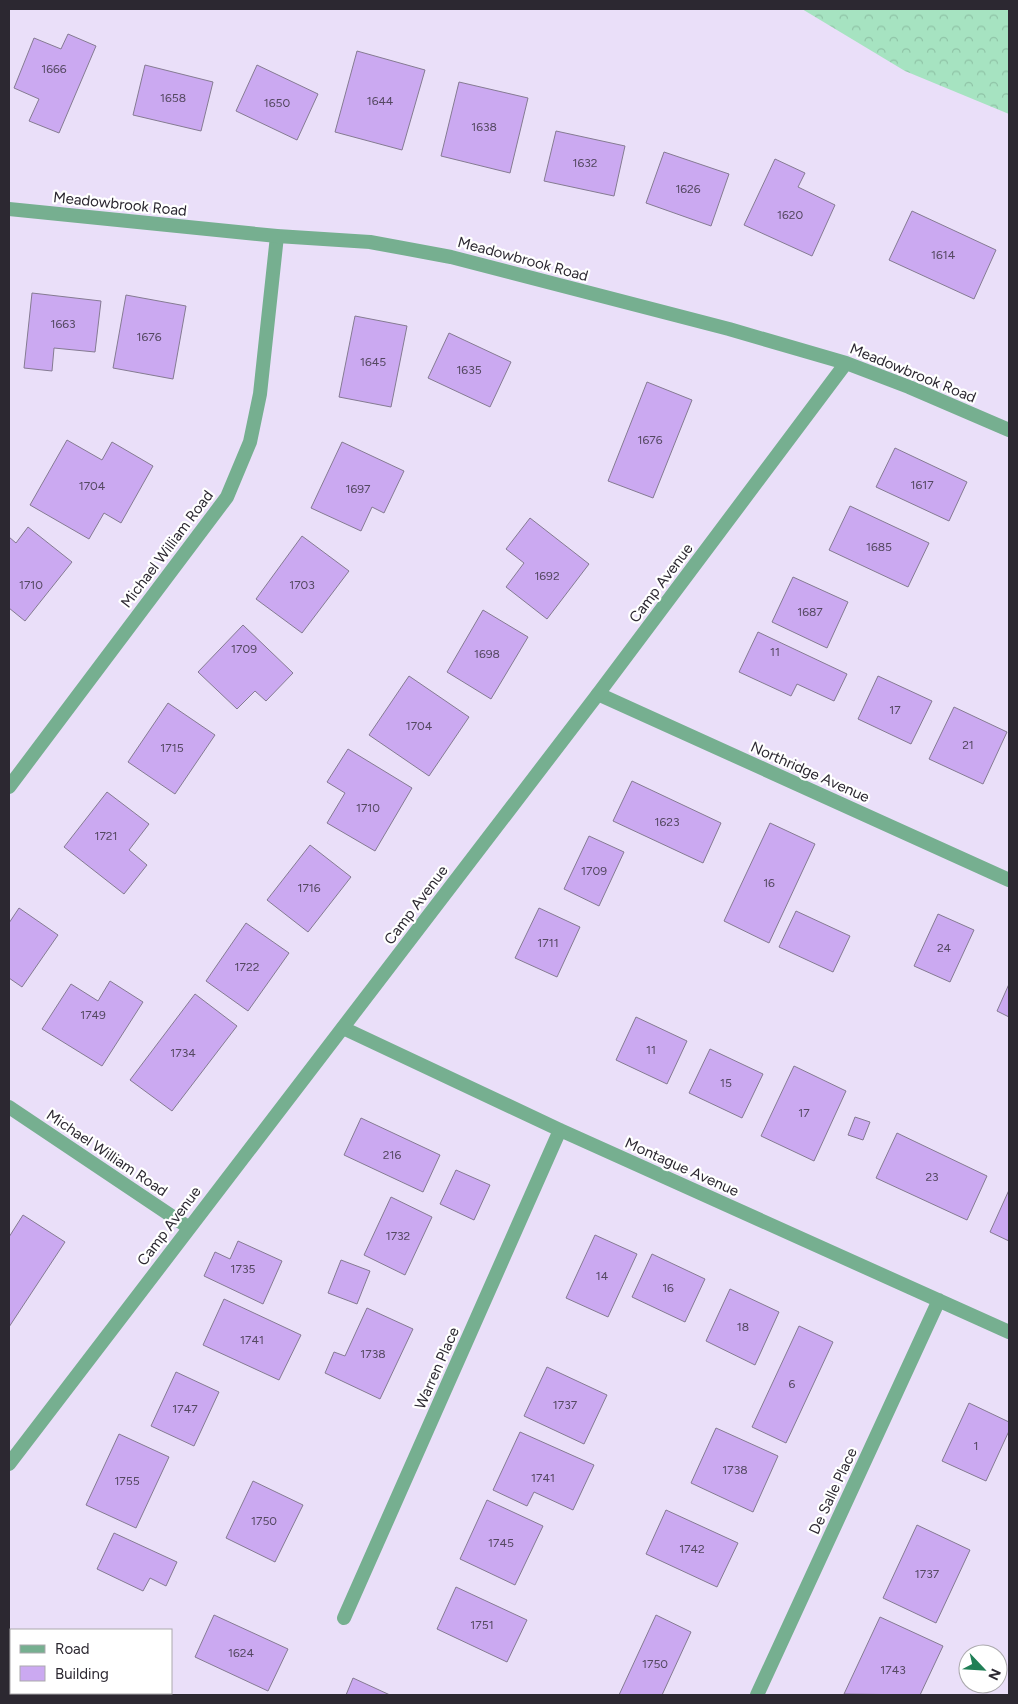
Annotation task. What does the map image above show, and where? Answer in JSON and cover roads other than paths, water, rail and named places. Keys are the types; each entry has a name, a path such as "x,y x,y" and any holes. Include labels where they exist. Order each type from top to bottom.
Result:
{"street":[{"name":"Meadowbrook Road","path":"9,209 277,236 370,242 451,256 729,329 846,363 909,387 1009,430"},
{"name":"Michael William Road","path":"9,787 228,497 250,442 260,394 277,236"},
{"name":"Camp Avenue","path":"9,1464 188,1227 343,1028 598,694 846,363"},
{"name":"Northridge Avenue","path":"598,694 1009,880"},
{"name":"Montague Avenue","path":"343,1028 560,1130 1009,1332"},
{"name":"Michael William Road","path":"9,1107 188,1227"},
{"name":"Warren Place","path":"344,1618 560,1130"},
{"name":"De Salle Place","path":"757,1695 939,1300"}]}
